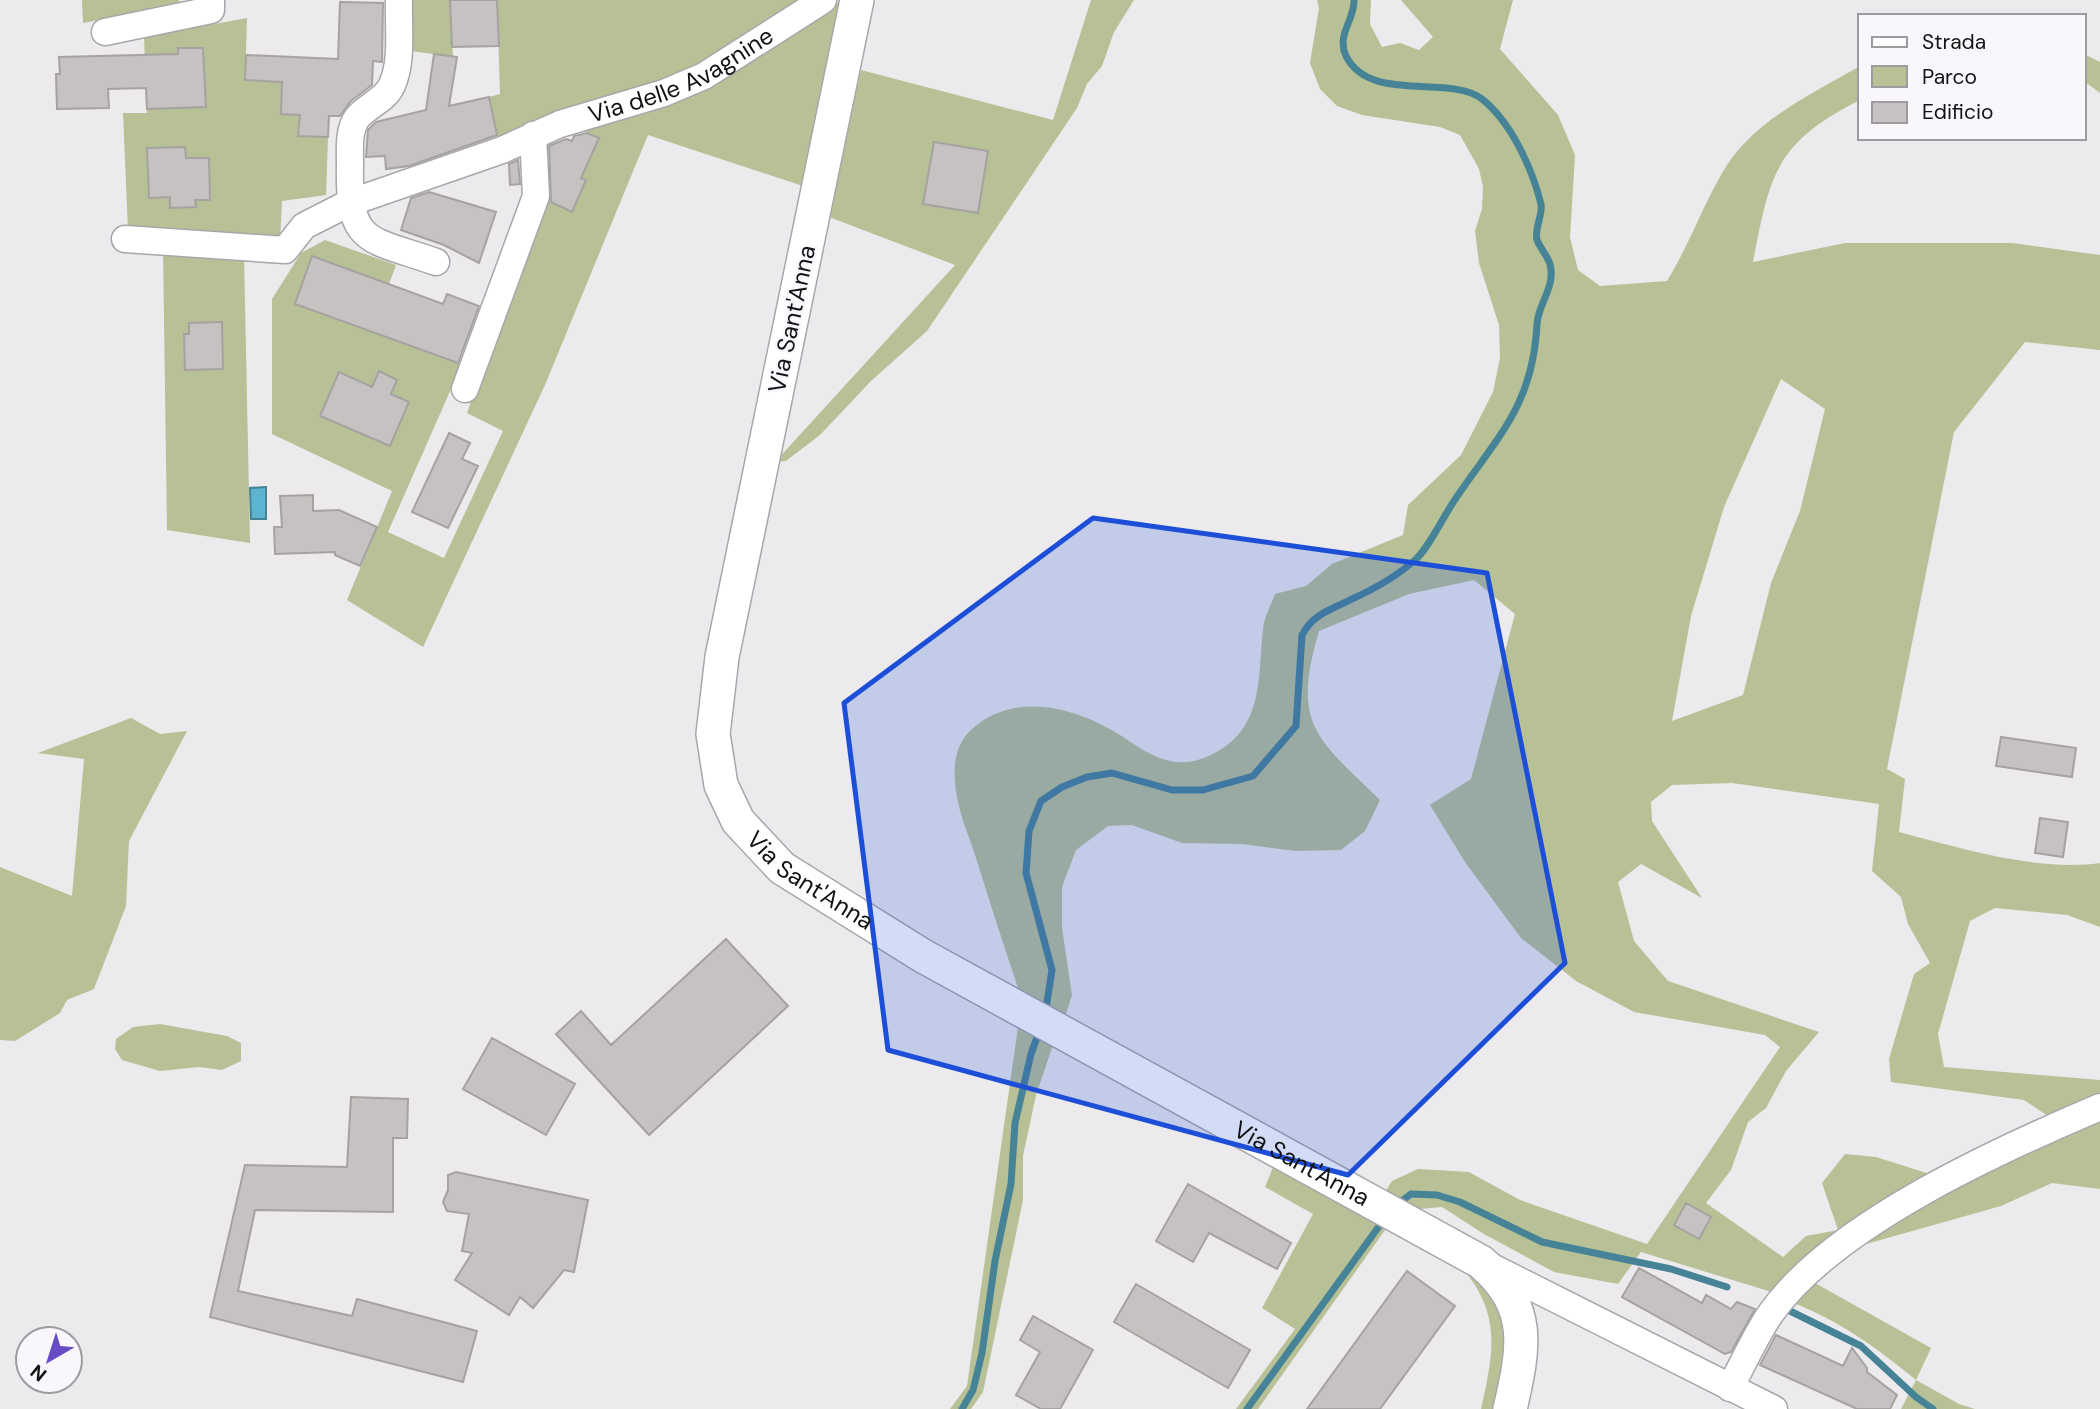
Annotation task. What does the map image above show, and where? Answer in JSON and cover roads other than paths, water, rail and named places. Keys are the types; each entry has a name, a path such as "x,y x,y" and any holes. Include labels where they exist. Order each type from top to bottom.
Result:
{"street":[{"path":"105,32 211,10 211,0"},
{"path":"399,0 397,60 392,86 357,118 351,134 349,203 352,215 367,235 436,262"},
{"name":"Via delle Avagnine","path":"125,239 285,250 304,226 349,203 502,150 560,124 664,93 704,76 823,0"},
{"name":"Via Sant'Anna","path":"857,0 722,657 715,713 715,760 721,785 738,821 782,868 923,956 1481,1262 1506,1289 1521,1324 1522,1350 1510,1409"},
{"path":"465,389 536,196 533,135"},
{"path":"1730,1388 1771,1313 1830,1254 1883,1216 1974,1166 2020,1141 2100,1107"},
{"path":"1481,1262 1774,1409"}],"water":[{"path":"266,487 266,519 251,519 250,488"}],"waterway":[{"path":"1045,1015 1052,970 1026,873 1029,831 1041,801 1062,787 1087,777 1112,773 1172,790 1203,790 1253,776 1296,726 1302,635 1312,622 1324,613 1393,577 1420,555 1511,418 1529,377 1538,317 1549,288 1551,272 1549,261 1537,240 1541,204 1526,161 1502,120 1482,99 1451,88 1391,84 1357,71 1346,56 1343,41 1354,0"},
{"path":"962,1409 973,1390 982,1353 995,1261 1011,1184 1015,1123 1031,1054 1040,1029"},
{"path":"1395,1206 1411,1194 1437,1195 1460,1202 1542,1242 1671,1269 1727,1287"},
{"path":"1247,1409 1385,1218"},
{"path":"1788,1310 1861,1346 1916,1397 1933,1409"}]}
